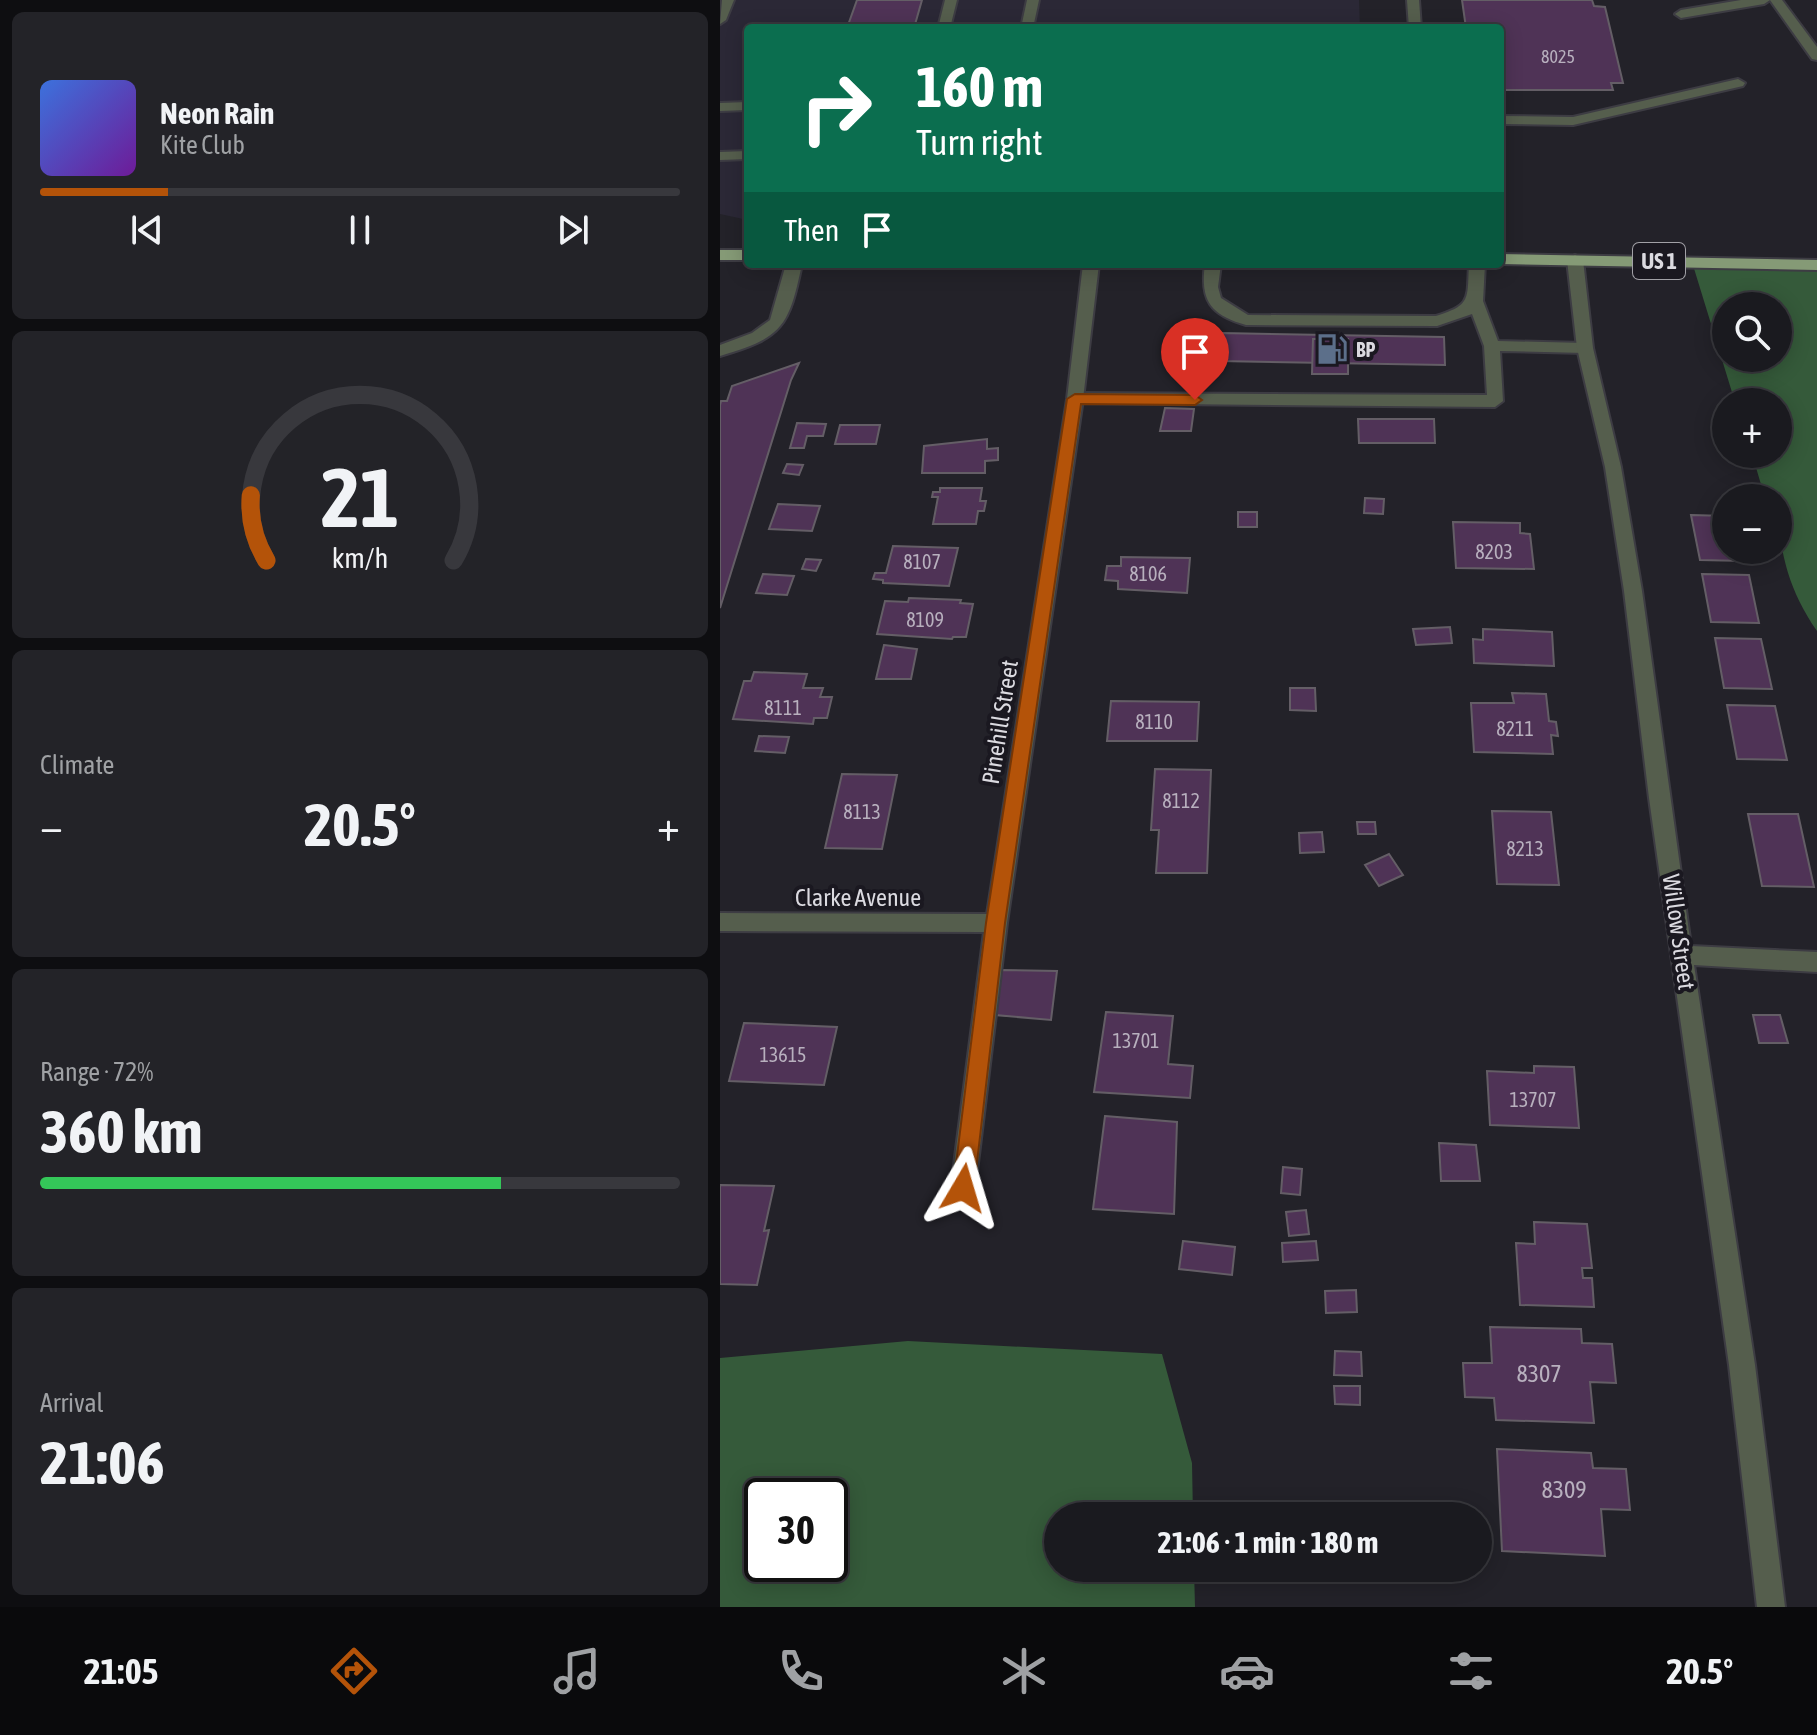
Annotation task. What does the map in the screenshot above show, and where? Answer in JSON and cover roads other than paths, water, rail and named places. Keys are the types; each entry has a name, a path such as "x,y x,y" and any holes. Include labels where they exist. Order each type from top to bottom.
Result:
{"main road":[{"path":"720,255 744,255"},
{"name":"US 1","path":"1504,259 1817,265"}],"street":[{"path":"720,20 728,0"},
{"path":"945,24 951,0"},
{"path":"1028,24 1033,0"},
{"path":"1413,0 1415,24"},
{"path":"1681,14 1764,0"},
{"path":"1776,0 1817,56"},
{"path":"1504,120 1573,121 1738,83"},
{"path":"720,107 744,106"},
{"path":"720,156 744,155"},
{"name":"Willow Street","path":"1575,260 1585,348 1613,467 1742,1365 1771,1607"},
{"path":"720,351 768,333 781,320 793,268"},
{"name":"Pinehill Street","path":"963,1188 996,923 1075,399 1091,268"},
{"path":"1212,268 1209,291 1218,306 1246,320 1437,321 1465,312 1475,301"},
{"path":"1075,399 1495,401 1492,346 1475,301 1477,268"},
{"path":"1492,346 1585,348"},
{"name":"Clarke Avenue","path":"720,922 996,923"},
{"path":"1682,955 1817,962"}],"place":[{"name":"BP","path":"1332,349"}]}
